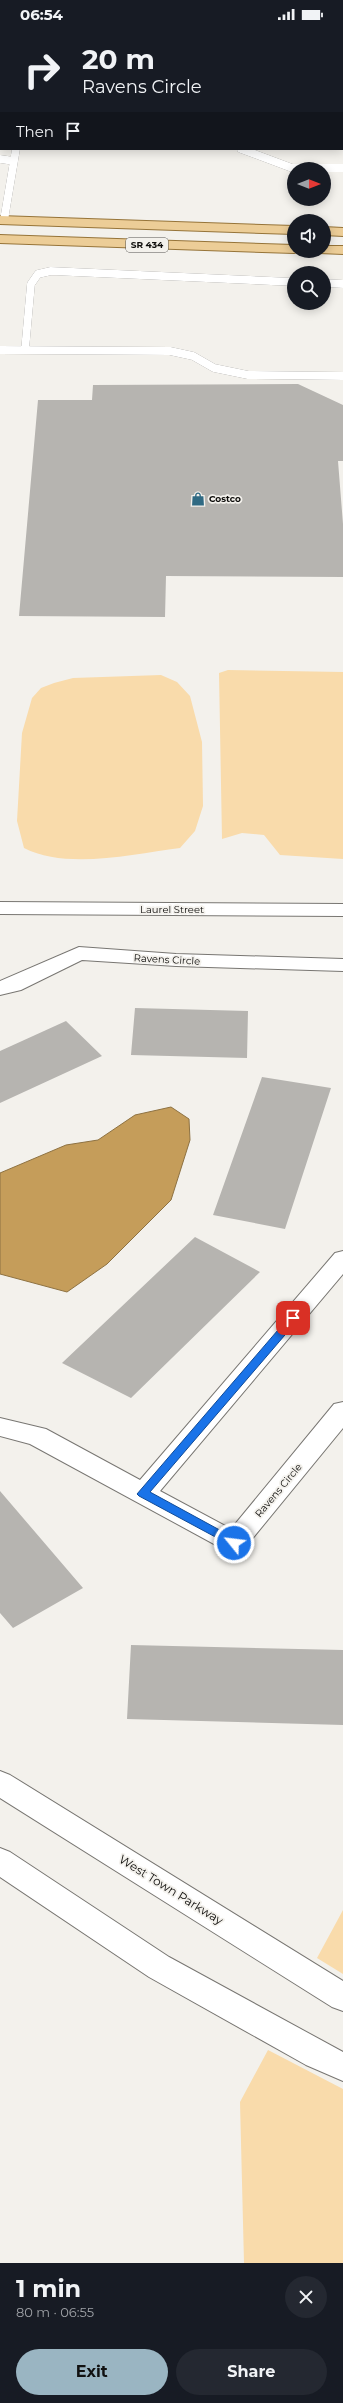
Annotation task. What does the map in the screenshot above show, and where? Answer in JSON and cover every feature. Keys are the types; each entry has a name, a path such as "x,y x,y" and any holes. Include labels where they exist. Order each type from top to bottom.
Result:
{"main road":[{"name":"SR 434","path":"1,220 287,230"},
{"path":"0,238 24,231 88,224"},
{"path":"331,231 343,232"},
{"name":"SR 434","path":"0,238 287,249"},
{"path":"331,250 343,250"}],"street":[{"name":"Laurel Street","path":"0,908 343,910"},
{"name":"Ravens Circle","path":"0,988 14,985 79,953 176,960 343,965"},
{"path":"143,1494 343,1259"},
{"name":"Ravens Circle","path":"0,1427 37,1436 234,1543 343,1411"},
{"name":"West Town Parkway","path":"0,1783 343,1997"},
{"path":"0,1861 159,1966 317,2055 343,2067"}],"lane":[{"path":"1,220 16,150"},
{"path":"244,150 292,168 343,168"},
{"path":"0,159 14,161"},
{"path":"0,181 10,183"},
{"path":"25,350 30,284 38,274 50,271 287,282"},
{"path":"331,283 343,284"},
{"path":"0,350 170,351 193,356 214,368 248,375 343,376"}],"shaded area":[{"path":"228,670 343,672 343,859 280,855 264,835 242,833 222,839 219,673"},
{"path":"161,675 177,682 190,696 202,742 203,806 195,831 180,848 121,856 80,859 60,858 41,855 24,848 17,821 22,733 32,698 41,688 73,678"},
{"path":"171,1107 189,1119 190,1140 171,1200 107,1264 67,1292 0,1274 0,1173 66,1145 98,1140 135,1115"},
{"path":"343,1910 343,1974 317,1958"},
{"path":"268,2050 343,2089 343,2263 244,2263 240,2102"}],"building":[{"path":"298,384 343,405 343,461 338,461 343,524 343,577 166,576 165,617 19,616 38,400 92,400 93,385"},
{"path":"135,1008 248,1011 247,1058 131,1055"},
{"path":"66,1021 102,1056 0,1103 0,1051"},
{"path":"262,1077 331,1088 285,1229 213,1215"},
{"path":"195,1237 260,1272 131,1398 62,1363"},
{"path":"0,1491 83,1588 13,1628 0,1613"},
{"path":"131,1645 343,1650 343,1725 127,1719"}],"place":[{"name":"Costco","path":"198,499"}],"route":[{"path":"234,1543 143,1494 184,1444 293,1318"}]}
